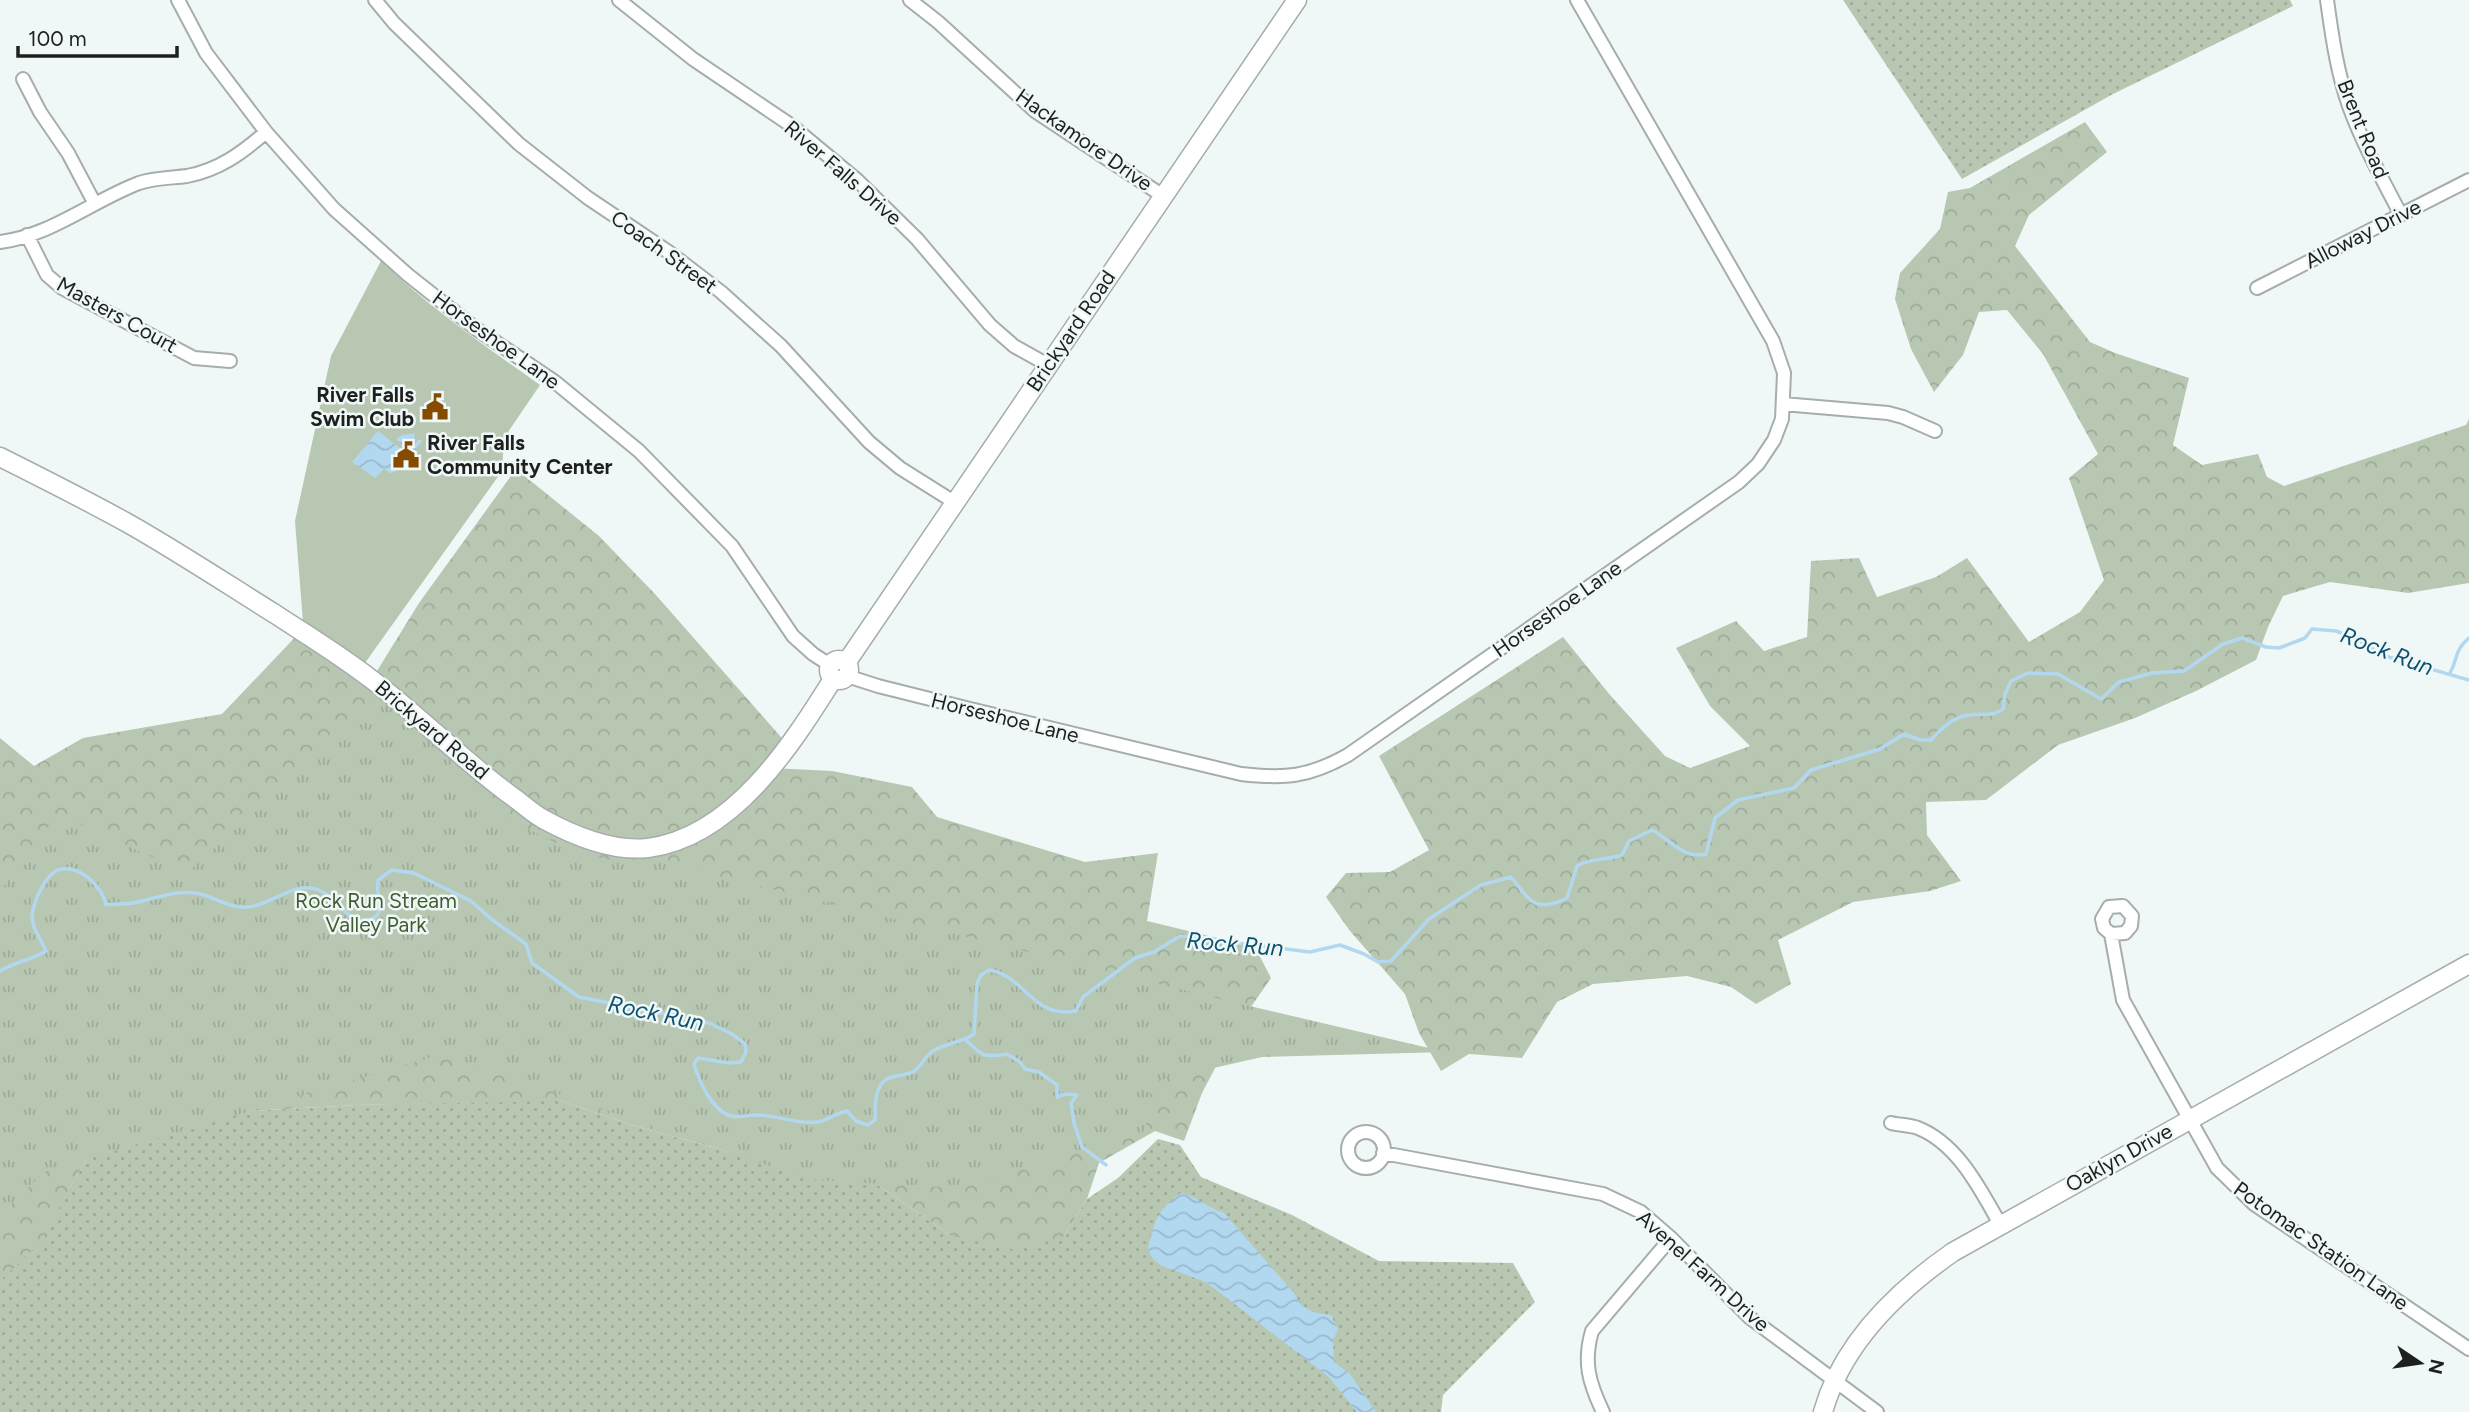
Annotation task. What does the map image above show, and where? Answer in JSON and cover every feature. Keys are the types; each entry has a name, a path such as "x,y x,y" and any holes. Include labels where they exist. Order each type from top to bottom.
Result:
{"street":[{"name":"Horseshoe Lane","path":"178,0 206,53 266,132 334,209 408,275 475,328 555,382 639,451 732,546 793,636 813,654 839,671 878,686 1241,775 1275,778 1328,767 1354,751 1739,482 1758,464 1774,440 1782,419 1784,373 1773,341 1577,0"},
{"name":"Coach Street","path":"375,0 394,23 519,144 588,198 670,253 721,292 780,346 869,442 900,468 954,502"},
{"name":"River Falls Drive","path":"619,0 693,59 792,126 858,180 917,239 990,325 1014,346 1048,365"},
{"name":"Hackamore Drive","path":"910,0 938,22 1035,111 1163,196"},
{"name":"Brickyard Road","path":"0,457 140,530 323,645 372,679 495,784 542,818 583,837 617,848 647,848 677,842 707,828 743,799 809,718 1297,0"},
{"name":"Brent Road","path":"2327,0 2333,44 2349,105 2371,157 2401,215"},
{"path":"23,79 95,204"},
{"path":"0,242 45,229 141,182 190,175 217,167 238,156 266,132"},
{"name":"Alloway Drive","path":"2257,288 2469,180"},
{"name":"Masters Court","path":"27,235 47,275 62,288 194,358 230,361"},
{"path":"1783,404 1888,414 1903,417 1935,431"},
{"name":"Potomac Station Lane","path":"2111,934 2123,1000 2217,1168 2254,1204 2469,1349"},
{"name":"Oaklyn Drive","path":"1824,1412 1835,1381 1861,1337 1896,1297 1926,1271 2000,1224 2469,964"},
{"path":"1891,1123 1917,1127 1946,1144 1974,1179 2000,1224"},
{"name":"Avenel Farm Drive","path":"1383,1153 1603,1195 1641,1212 1671,1238 1749,1317 1877,1412"},
{"path":"1603,1412 1594,1393 1587,1366 1586,1350 1592,1331 1671,1238"}],"green space":[{"path":"1843,0 2290,0 2293,6 2113,94 1962,179"},
{"path":"2085,122 2107,152 2029,215 2015,246 2090,342 2189,378 2173,445 2202,465 2258,454 2267,477 2284,486 2466,425 2469,419 2469,583 2408,593 2330,582 2283,596 2256,660 2135,718 2058,745 1986,800 1926,802 1927,835 1961,881 1930,891 1853,902 1778,940 1791,984 1756,1004 1731,987 1687,976 1593,984 1557,1002 1522,1058 1469,1054 1441,1071 1419,1033 1405,994 1350,931 1326,897 1346,873 1390,872 1429,850 1379,756 1563,637 1665,756 1690,768 1750,746 1710,706 1676,648 1736,621 1764,651 1807,637 1811,561 1859,558 1877,597 1936,577 1967,558 2029,642 2080,612 2104,580 2069,478 2098,454 2043,354 2007,310 1979,312 1963,355 1934,392 1911,349 1895,299 1900,273 1940,229 1948,192 1970,188"},
{"name":"River Falls Community Center","path":"381,261 438,311 540,385 504,438 502,471 365,663 303,622 295,521 331,356"},
{"path":"516,469 599,536 655,594 788,745 771,768 832,771 912,787 937,817 1085,862 1158,853 1147,921 1255,947 1271,978 1235,1030 1202,1093 1184,1141 1155,1131 1099,1163 1087,1199 1063,1237 1015,1250 950,1235 861,1173 730,1152 635,1126 561,1101 356,1105 182,1115 92,1151 43,1240 0,1281 0,738 34,766 83,738 222,714 301,631 372,679 419,603"},
{"name":"Rock Run Stream Valley Park","path":"384,696 457,757 446,769 463,784 520,824 541,836 583,853 612,860 675,862 722,877 1446,1052 1262,1057 1152,1082 1145,1131 962,1188 811,1180 442,1054 44,1172 0,1215 0,891 58,814 187,873"},
{"path":"561,1101 635,1126 730,1152 861,1173 950,1235 1063,1237 1087,1199 1118,1178 1158,1139 1180,1145 1201,1177 1292,1215 1379,1261 1513,1263 1535,1302 1443,1395 1441,1412 0,1412 0,1281 70,1187 92,1151 182,1115 356,1105"}],"water":[{"path":"378,431 405,452 396,439 402,435 415,433 413,446 419,439 422,441 395,472 390,473 384,469 375,478 352,462"},
{"path":"1181,1193 1224,1213 1305,1307 1313,1312 1331,1315 1338,1330 1333,1339 1334,1362 1350,1374 1376,1412 1357,1412 1329,1377 1206,1282 1162,1266 1153,1259 1148,1250 1155,1224 1167,1205"}],"waterway":[{"name":"Rock Run","path":"0,971 46,951 35,930 32,916 40,890 58,870 74,870 89,878 100,891 106,905 133,903 188,892 234,906 248,907 292,890 310,888 330,897 357,921 368,920 378,914 378,880 392,870 414,873 471,901 526,944 532,963 579,997 709,1023 745,1044 746,1052 741,1062 729,1063 698,1058 694,1064 707,1094 724,1113 734,1117 758,1115 809,1122 821,1121 847,1111 856,1121 868,1125 875,1120 876,1098 883,1082 914,1071 933,1051 974,1034 977,984 981,975 989,970 1012,980 1049,1009 1061,1012 1076,1011 1083,997 1135,958 1154,952 1180,936 1310,952 1340,945 1378,962 1391,961 1429,919 1481,885 1511,877 1534,902 1547,905 1556,903 1567,898 1577,866 1622,855 1629,841 1652,830 1684,852 1706,854 1715,818 1738,800 1794,788 1811,770 1880,749 1904,734 1920,740 1931,740 1958,718 1999,711 2003,709 2005,694 2011,681 2028,673 2058,674 2101,699 2119,682 2152,673 2184,671 2223,644 2242,638 2266,647 2279,648 2305,638 2312,629 2336,631 2357,639 2382,655 2469,680"},
{"path":"2450,673 2458,651 2469,638"},
{"path":"966,1040 984,1054 1007,1054 1020,1062 1025,1069 1039,1072 1057,1085 1057,1097 1077,1095 1071,1103 1082,1147 1106,1165"}],"place":[{"name":"River Falls Swim Club","path":"435,407"},
{"name":"River Falls Community Center","path":"406,455"}]}
